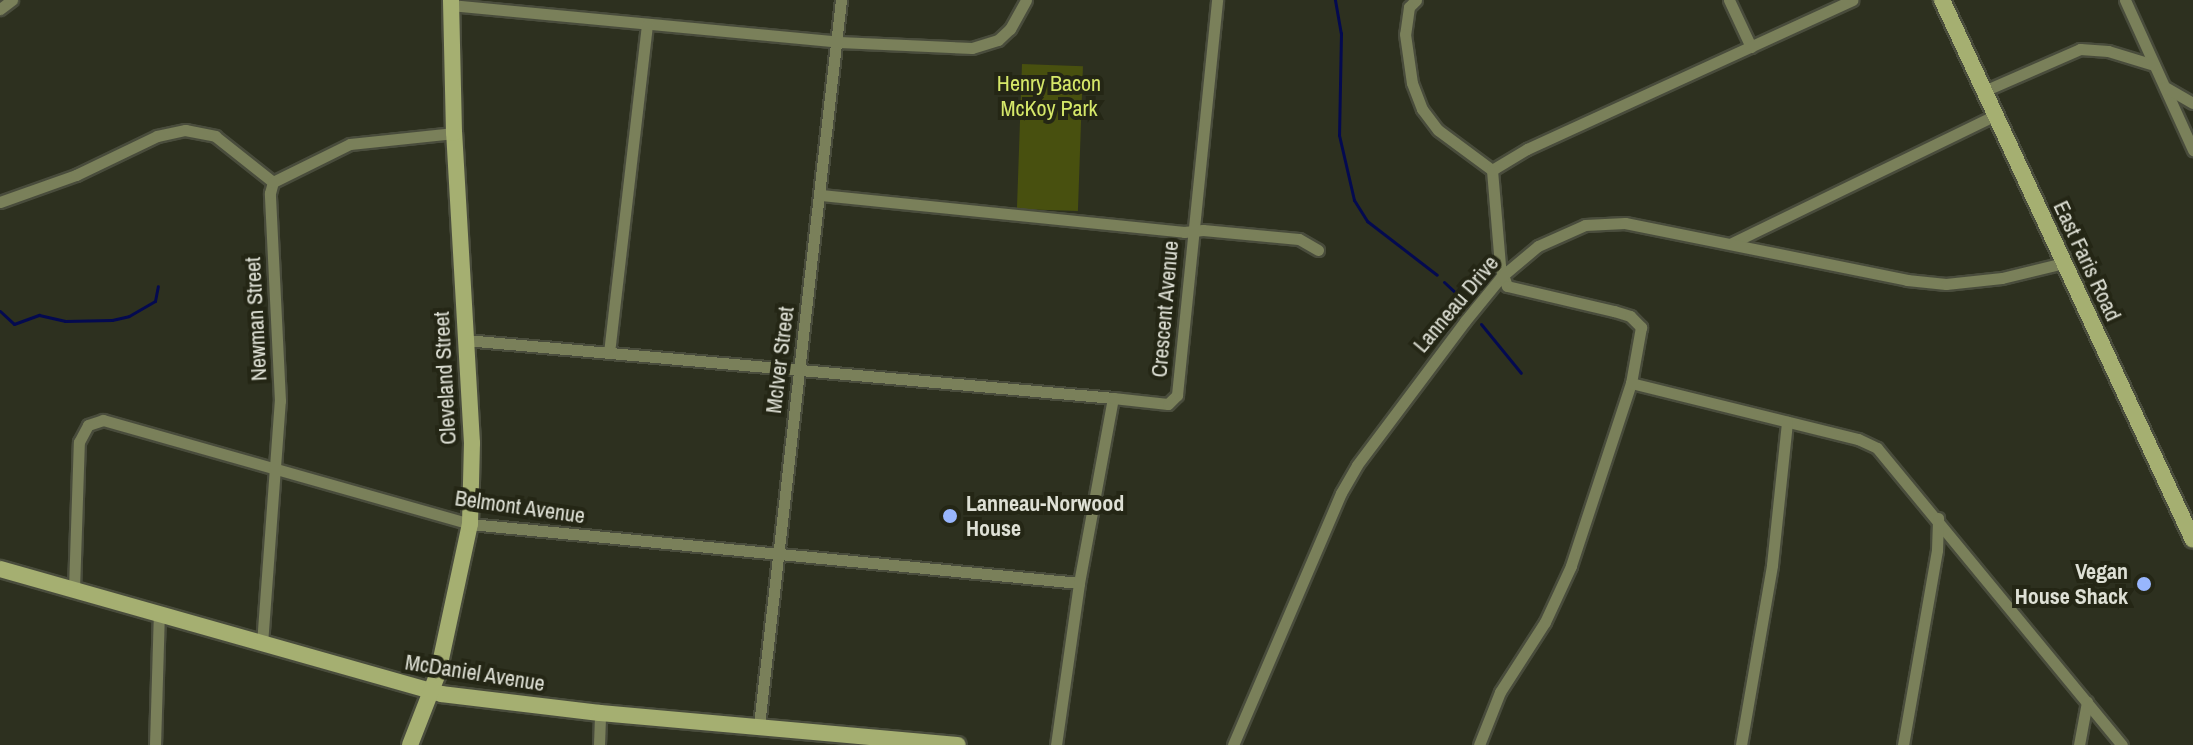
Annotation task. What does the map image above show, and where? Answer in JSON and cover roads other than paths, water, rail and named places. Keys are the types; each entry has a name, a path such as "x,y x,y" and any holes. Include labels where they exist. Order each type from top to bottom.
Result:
{"street":[{"path":"0,9 12,0"},
{"name":"McIver Street","path":"759,725 839,42 841,0"},
{"path":"450,2 647,25 839,42 981,47 998,40 1010,29 1026,0"},
{"name":"Crescent Avenue","path":"1113,398 1168,404 1177,395 1217,0"},
{"path":"1416,0 1406,17 1405,34 1417,97 1438,130 1492,170 1501,277 1507,286 1614,311 1637,321 1641,334 1631,383 1559,595 1500,692 1479,745"},
{"path":"1729,0 1751,47"},
{"path":"1492,170 1527,149 1852,0"},
{"name":"East Faris Road","path":"1942,0 2193,540"},
{"path":"2125,0 2193,150"},
{"name":"Cleveland Street","path":"410,745 431,691 470,524 472,443 454,133 450,2"},
{"path":"609,353 647,25"},
{"path":"1984,91 2080,49 2108,51 2154,65"},
{"path":"2164,87 2193,103"},
{"path":"1731,243 1996,115"},
{"path":"0,202 76,175 157,136 185,130 223,141 273,182 350,144 454,133"},
{"name":"Newman Street","path":"262,644 280,401 270,193 273,182"},
{"path":"821,195 1192,232 1299,239 1318,250"},
{"name":"Lanneau Drive","path":"1233,745 1341,493 1376,438 1444,345 1501,277 1538,246 1585,225 1646,225 1907,280 1946,284 2002,278 2064,263"},
{"path":"465,340 1113,398 1079,583 1056,745"},
{"path":"1631,383 1858,439 1877,448 1938,518 2122,745"},
{"name":"Belmont Avenue","path":"74,589 79,442 88,425 110,421 470,524 1079,583"},
{"path":"1741,745 1772,565 1787,422"},
{"path":"1903,745 1937,550 1938,518"},
{"name":"McDaniel Avenue","path":"0,569 431,691 600,713 759,725 799,737 958,745"},
{"path":"155,745 159,614"},
{"path":"2079,745 2087,702"},
{"path":"599,745 600,713"}],"waterway":[{"path":"1335,0 1341,33 1339,135 1354,200 1367,221 1437,275"},
{"path":"1444,282 1461,298"},
{"path":"0,311 14,324 39,315 65,321 112,320 129,316 155,301 158,286"},
{"path":"1481,324 1521,373"}],"place":[{"name":"Lanneau-Norwood House","path":"950,516"},
{"name":"Vegan House Shack","path":"2144,584"}],"park label":[{"name":"Henry Bacon McKoy Park","path":"1049,96"}]}
